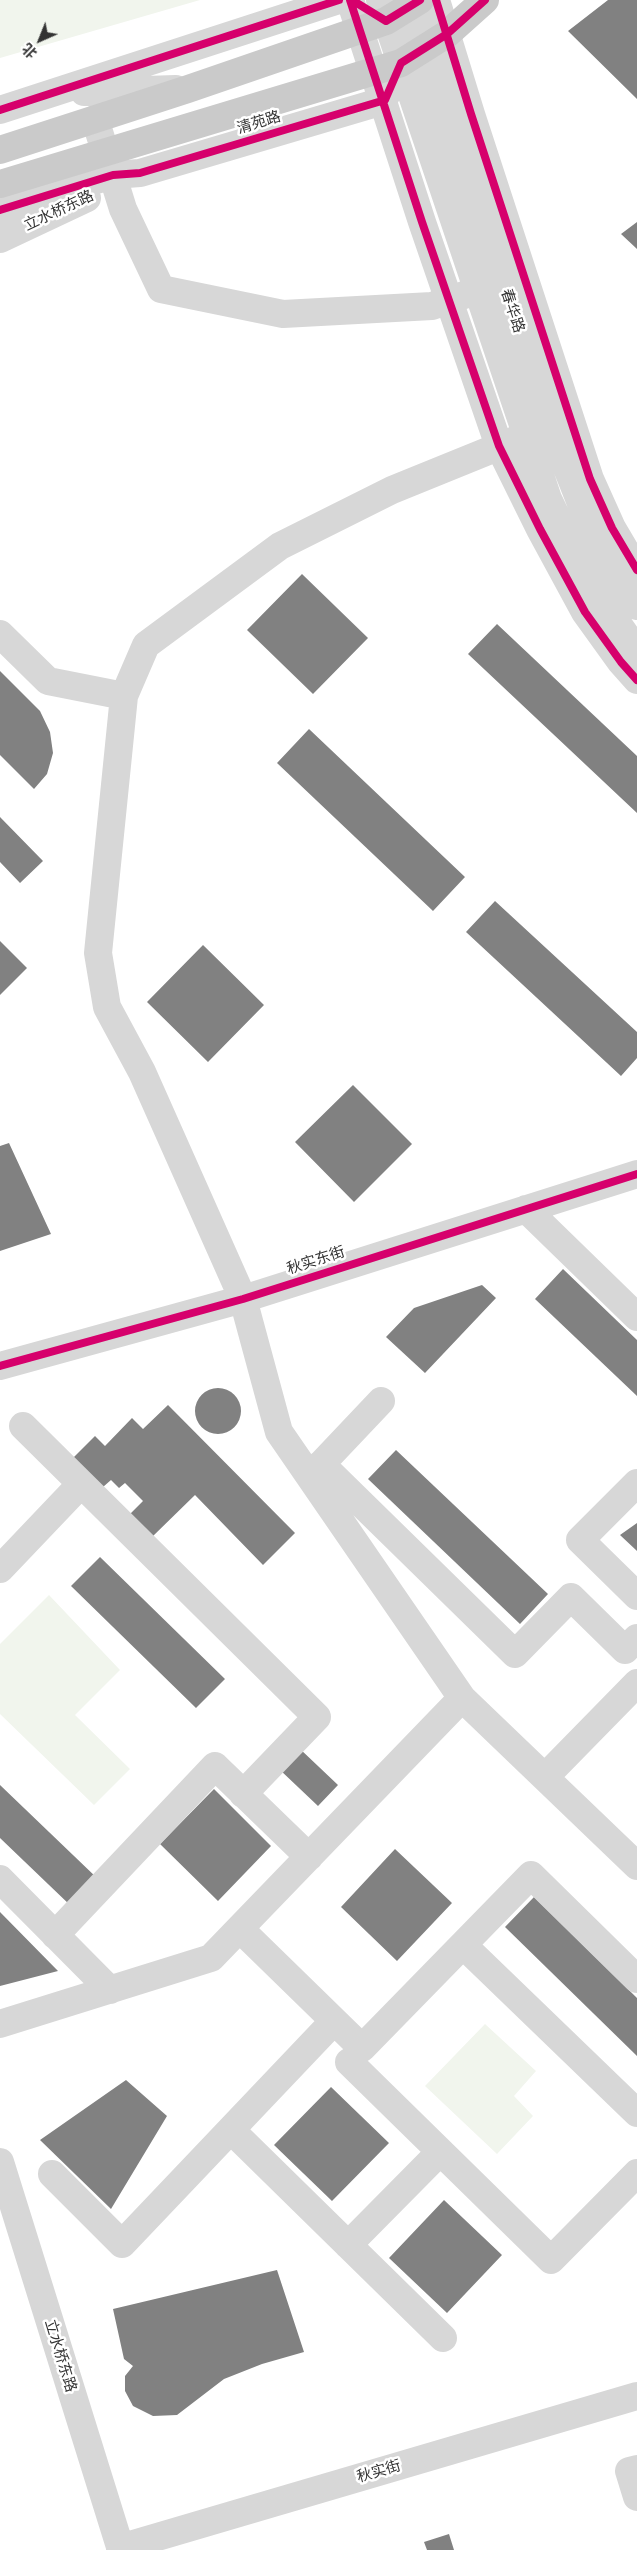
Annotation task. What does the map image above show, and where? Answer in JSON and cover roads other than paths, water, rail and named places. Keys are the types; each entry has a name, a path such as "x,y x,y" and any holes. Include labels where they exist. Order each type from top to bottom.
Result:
{"main road":[{"name":"清苑路","path":"0,184 109,164 168,132 401,63 436,42 485,0"},
{"path":"0,150 188,89 360,30 383,10 419,2"}],"street":[{"path":"0,110 339,0"},
{"path":"351,0 383,10"},
{"path":"351,0 499,446 540,529 585,612 621,662 637,680"},
{"name":"春华路","path":"419,2 436,42 558,445 592,531 606,560 637,606"},
{"name":"春华路","path":"383,10 525,436 548,499 568,543 606,610 637,650"},
{"path":"436,42 590,479 612,528 637,570"},
{"path":"383,101 401,63"},
{"path":"0,95 188,89"},
{"name":"清苑路","path":"0,210 109,164 140,173 383,101"},
{"path":"95,119 123,210 162,290 283,314 432,306 477,290"},
{"name":"立水桥东路","path":"0,239 102,191 109,164"},
{"path":"525,436 392,490 280,546 146,645 124,696 98,953 107,1007 142,1072 243,1299 279,1432 316,1470 515,1654 571,1597 625,1650 637,1638"},
{"path":"0,634 48,681 124,696"},
{"name":"秋实东街","path":"0,1366 243,1299 637,1174"},
{"path":"526,1209 637,1317"},
{"path":"316,1470 381,1401"},
{"path":"23,1426 317,1717 243,1794"},
{"path":"316,1470 462,1698 637,1866"},
{"path":"637,1483 580,1540 637,1596"},
{"path":"0,1569 81,1484"},
{"path":"545,1777 637,1683"},
{"path":"0,2024 211,1958 462,1698"},
{"path":"55,1934 215,1766 309,1857"},
{"path":"356,2055 531,1876 637,1979"},
{"path":"0,1879 110,1990"},
{"path":"240,1929 328,2028 356,2055 440,2152 551,2260 637,2173"},
{"path":"463,1945 637,2113"},
{"path":"52,2174 122,2244 232,2131 328,2028"},
{"path":"232,2131 443,2338"},
{"path":"348,2245 440,2152"},
{"name":"立水桥东路","path":"0,2162 120,2549"},
{"name":"秋实街","path":"120,2549 637,2396"},
{"path":"637,2469 629,2471 637,2497"}]}
